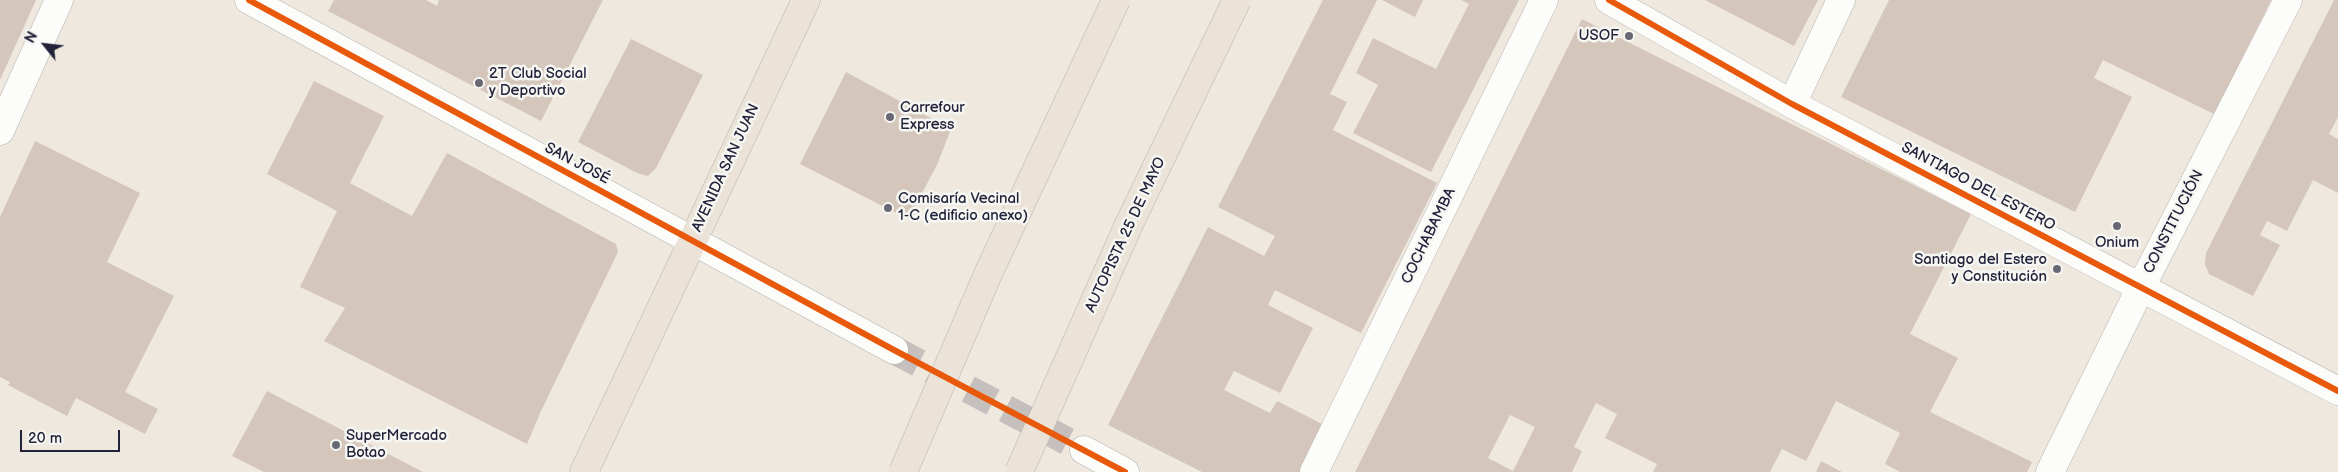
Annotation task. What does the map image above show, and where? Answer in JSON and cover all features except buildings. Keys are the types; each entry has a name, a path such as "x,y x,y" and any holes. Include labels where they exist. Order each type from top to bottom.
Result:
{"main road":[{"name":"AVENIDA SAN JUAN","path":"584,472 806,0"},
{"path":"903,472 988,274 1116,0"},
{"name":"AUTOPISTA 25 DE MAYO","path":"1019,472 1130,222 1237,0"}],"street":[{"path":"0,131 58,0"},
{"name":"SAN JOSÉ","path":"249,0 894,350"},
{"name":"COCHABAMBA","path":"1314,472 1544,0"},
{"name":"SANTIAGO DEL ESTERO","path":"1609,0 1792,104 2338,391"},
{"path":"1792,104 1841,0"},
{"name":"CONSTITUCIÓN","path":"2050,472 2141,287 2288,0"},
{"path":"1084,450 1114,469"}],"tunnel":[{"path":"894,350 1084,450"}],"cycle path":[{"path":"249,0 894,350 1125,472"},
{"path":"1609,0 1792,104 2338,391"}],"place":[{"name":"USOF","path":"1629,36"},
{"name":"2T Club Social y Deportivo","path":"479,83"},
{"name":"Carrefour Express","path":"890,117"},
{"name":"Comisaría Vecinal 1-C (edificio anexo)","path":"888,208"},
{"name":"Onium","path":"2117,226"},
{"name":"Santiago del Estero y Constitución","path":"2057,269"},
{"name":"SuperMercado Botao","path":"336,445"}]}
